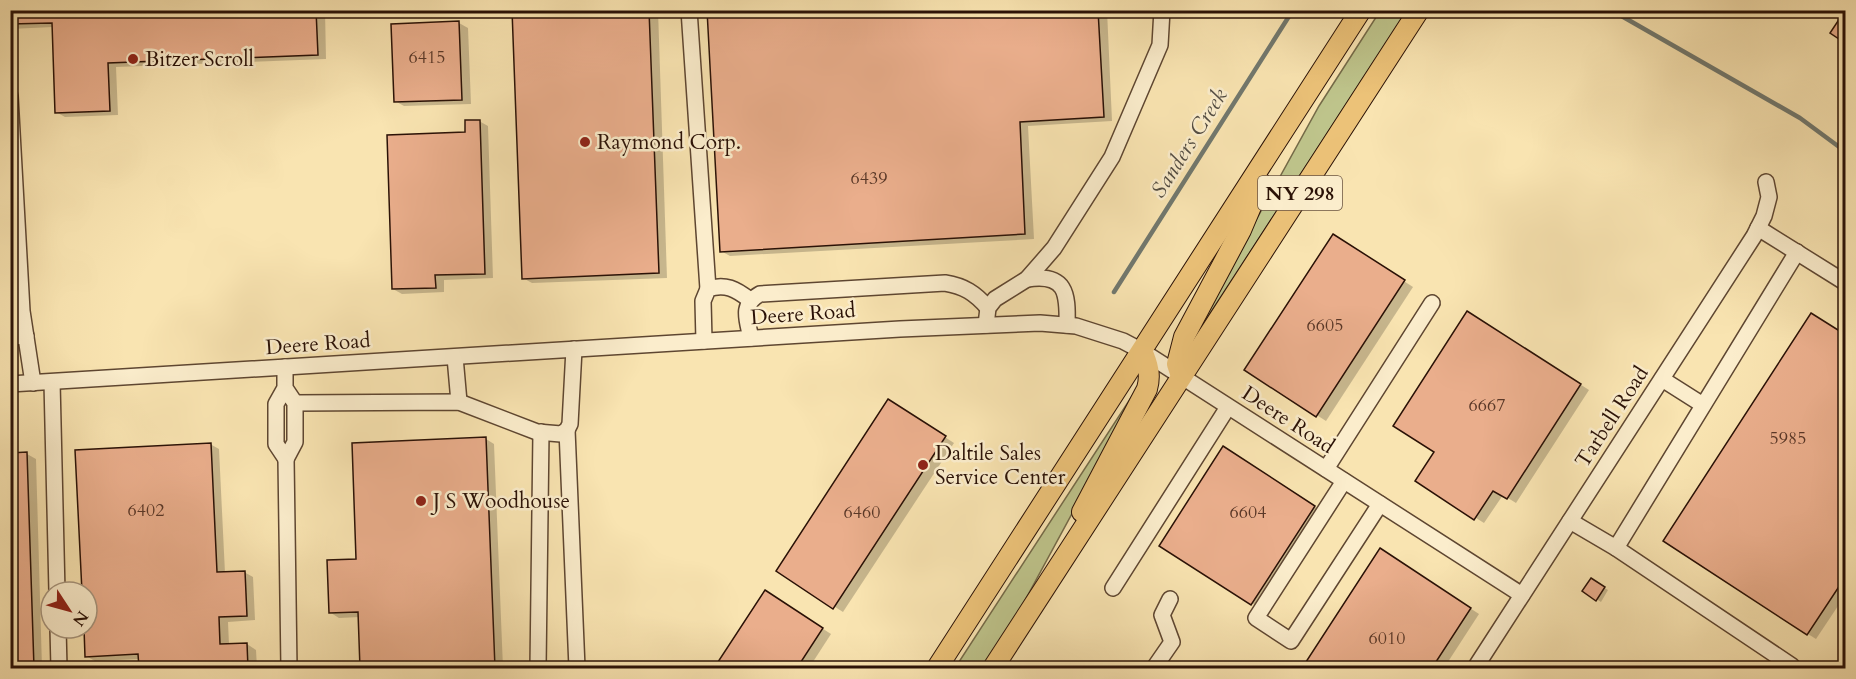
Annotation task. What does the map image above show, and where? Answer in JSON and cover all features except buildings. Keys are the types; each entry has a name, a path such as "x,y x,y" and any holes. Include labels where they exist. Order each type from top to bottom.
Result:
{"main road":[{"name":"NY 298","path":"937,669 1361,10"},
{"name":"NY 298","path":"993,669 1419,10"},
{"path":"1182,376 1177,364 1184,337 1241,230 1282,133"},
{"path":"1047,585 1096,483 1147,389 1150,380 1149,369 1142,351"}],"street":[{"path":"689,10 708,289 703,301 704,341"},
{"path":"986,325 988,308 995,299 1027,279 1054,248 1112,157 1160,45 1162,10"},
{"path":"10,96 18,337 33,383"},
{"name":"Tarbell Road","path":"1475,669 1758,228 1769,198 1766,182"},
{"path":"1758,228 1845,283"},
{"path":"1616,548 1797,252"},
{"path":"1027,279 1043,277 1054,280 1062,287 1068,300 1067,325"},
{"path":"750,338 746,311 750,300 760,294 945,283 962,286 979,297 988,308"},
{"path":"708,289 720,285 737,290 750,300"},
{"path":"1326,469 1432,303"},
{"name":"Deere Road","path":"10,384 750,338 986,325 1040,323 1067,325 1124,341 1142,351 1522,595"},
{"path":"573,350 570,424 567,430 577,669"},
{"path":"455,357 459,402"},
{"path":"285,367 285,388 276,404 276,444 286,459"},
{"path":"1662,379 1703,405"},
{"path":"52,382 57,580"},
{"path":"285,388 295,403 296,442 286,459 289,669"},
{"path":"295,403 459,402 541,432 561,434 567,430"},
{"path":"1113,588 1228,406"},
{"path":"538,669 541,432"},
{"path":"1344,481 1256,618 1291,641 1380,504"},
{"path":"1570,521 1616,548 1792,666"},
{"path":"1154,669 1172,642 1162,615 1170,599"},
{"path":"58,640 59,669"}],"green space":[{"path":"1380,11 1407,11 1194,338 1192,336 1319,106"},
{"path":"1136,390 1138,392 1017,615 982,668 955,668"}],"waterway":[{"name":"Sanders Creek","path":"1114,292 1293,10"},
{"path":"1611,10 1800,118 1846,152"}],"place":[{"name":"Bitzer Scroll","path":"133,59"},
{"name":"Raymond Corp.","path":"585,142"},
{"name":"Daltile Sales Service Center","path":"923,465"},
{"name":"J S Woodhouse","path":"421,501"}]}
